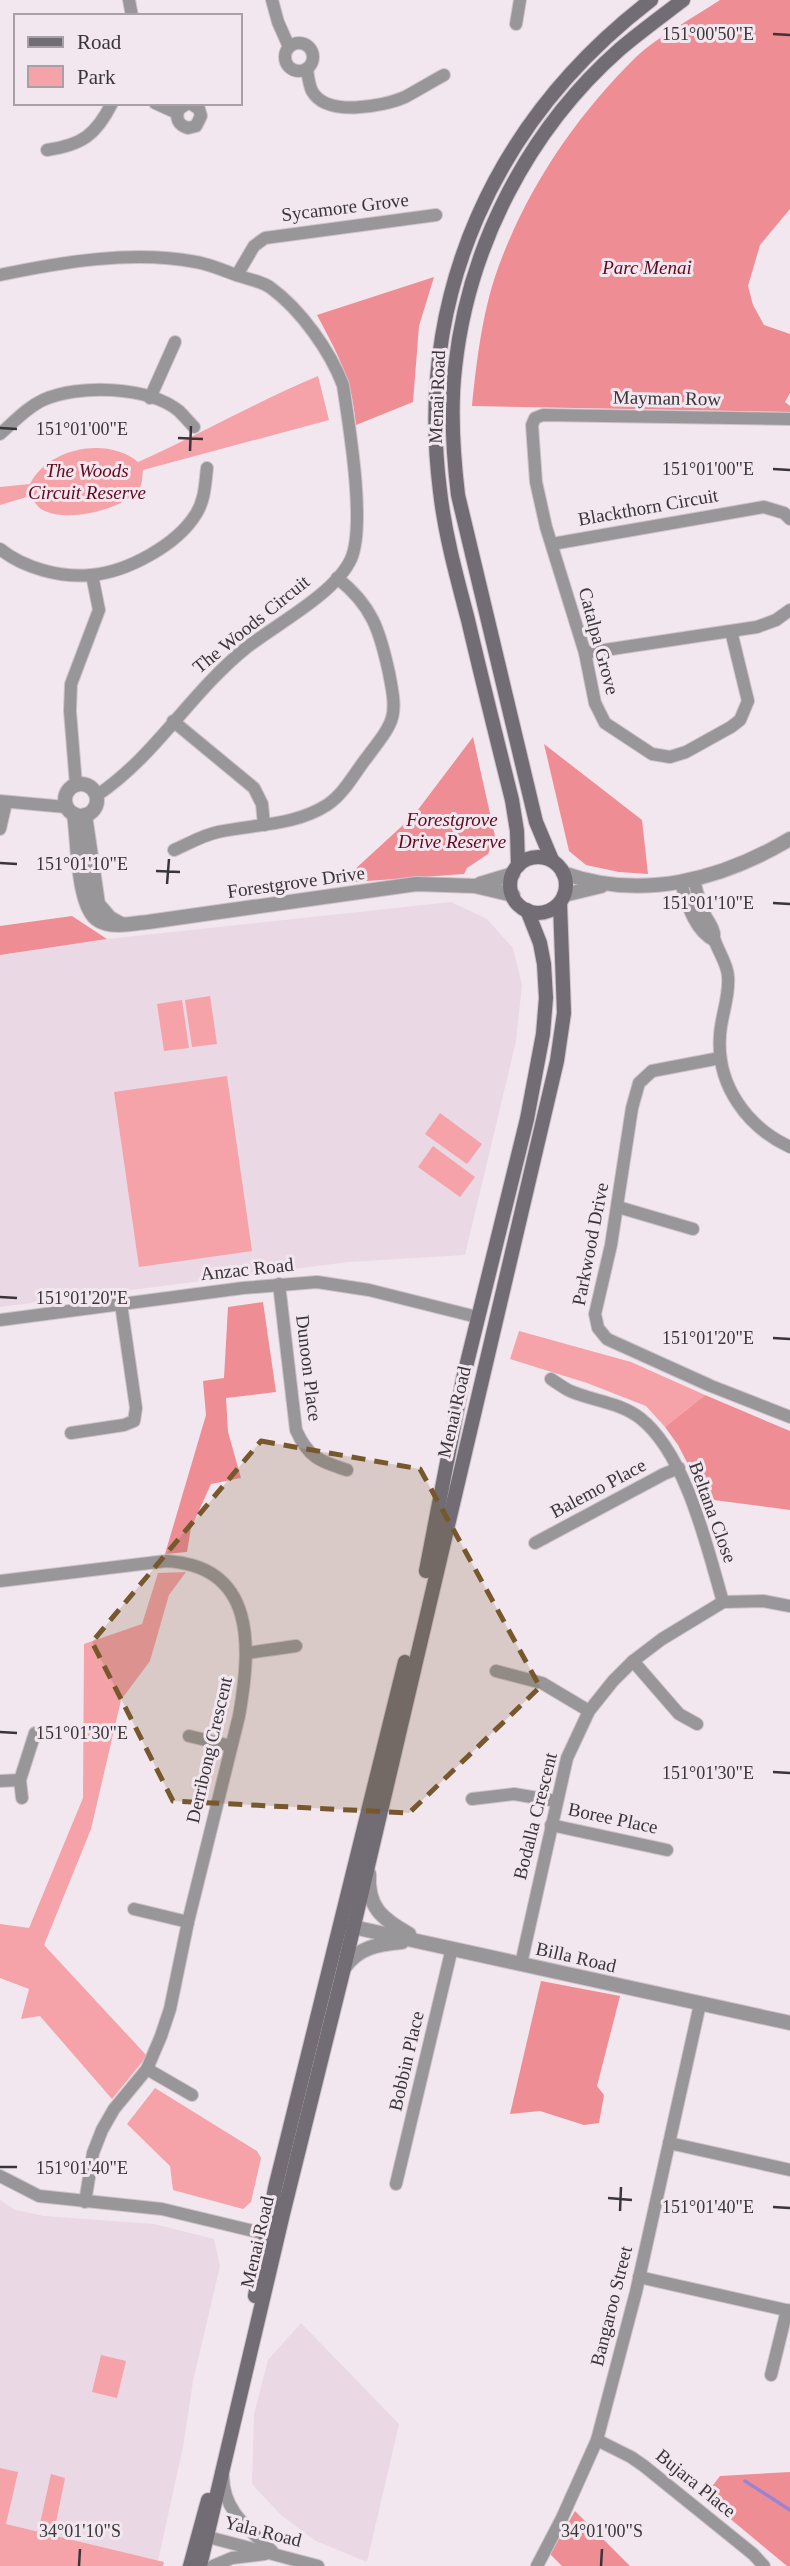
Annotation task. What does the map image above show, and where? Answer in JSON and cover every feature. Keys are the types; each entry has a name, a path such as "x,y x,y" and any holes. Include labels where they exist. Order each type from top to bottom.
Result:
{"main road":[{"name":"Menai Road","path":"516,870 518,845 512,800 452,556 440,491 435,409 441,341 451,291 465,248 501,167 561,83 617,27 651,0"},
{"name":"Menai Road","path":"552,860 536,822 458,495 453,446 453,399 458,340 465,306 494,219 539,141 590,79 620,49 683,0"},
{"path":"538,857 552,860 563,873 566,886 562,899 545,912 527,910 519,905 511,888 516,870 528,859 538,857"},
{"name":"Menai Road","path":"200,2566 203,2535 272,2235 344,1968 557,1061 564,1013 562,899"},
{"name":"Menai Road","path":"190,2566 203,2535 223,2470 327,1977 427,1567 463,1379 527,1119 543,1034 546,998 544,964 537,933 527,910"},
{"name":"Anzac Road","path":"477,1317 495,1322"},
{"name":"Menai Road","path":"352,1881 348,1911 353,1927"},
{"name":"Menai Road","path":"327,1977 341,1940 353,1927"}],"street":[{"path":"272,0 289,47"},
{"path":"516,24 520,0"},
{"path":"302,43 310,48 313,62 306,69 294,70 287,64 285,55 289,47 302,43"},
{"path":"306,69 312,91 327,105 343,108 368,106 402,98 444,75"},
{"path":"47,150 84,141 103,120 110,105"},
{"path":"159,105 177,113"},
{"path":"184,105 177,113 178,121 183,127 195,126 201,120 201,112 194,105"},
{"name":"Sycamore Grove","path":"237,275 250,251 265,238 436,215"},
{"name":"The Woods Circuit","path":"0,275 33,268 118,258 159,257 194,261 270,286 311,328 337,368 343,385 358,526 351,559 337,578 308,606 247,647 206,684 149,752 118,781 96,796"},
{"path":"150,398 175,342"},
{"path":"0,434 27,409 61,394 111,388 150,398 177,410 194,427"},
{"name":"Mayman Row","path":"543,415 790,419"},
{"name":"Catalpa Grove","path":"543,415 535,418 532,425 536,482 585,653 594,703 605,723 652,754 670,757 686,752 731,727 746,712 748,701 731,631"},
{"path":"0,549 22,564 53,572 92,575 132,564 158,550 186,528 204,497 207,468"},
{"name":"Blackthorn Circuit","path":"552,544 764,507 785,513 790,519"},
{"path":"76,785 70,711 71,684 99,610 92,575"},
{"path":"174,850 216,832 296,820 328,804 352,780 390,727 395,713 394,699 377,626 359,596 337,578"},
{"path":"585,653 757,627 776,620 790,610"},
{"path":"173,721 254,788 262,804 264,825"},
{"path":"0,829 3,802 75,812 95,806 96,796 88,786 76,785 69,789 65,796 75,812"},
{"name":"Forestgrove Drive","path":"75,812 98,904 110,918 122,925 416,884 475,886"},
{"path":"563,873 606,885 658,886 687,882 743,863 790,839"},
{"path":"475,886 516,870"},
{"path":"687,882 713,931 729,976 720,1036 720,1058 724,1076 736,1101 761,1131 790,1147"},
{"path":"562,899 606,885"},
{"path":"475,886 513,895"},
{"name":"Parkwood Drive","path":"720,1058 652,1071 639,1083 632,1108 618,1207 595,1314 598,1328 607,1339 790,1417"},
{"path":"618,1207 693,1229"},
{"name":"Anzac Road","path":"0,1320 279,1284 333,1283 477,1317"},
{"name":"Dunoon Place","path":"279,1284 296,1430 305,1449 322,1462 346,1470"},
{"path":"71,1433 134,1421 136,1408 121,1304"},
{"name":"Beltana Close","path":"551,1380 571,1391 621,1407 640,1419 665,1445 679,1468 723,1602"},
{"name":"Balemo Place","path":"535,1543 679,1468"},
{"name":"Derribong Crescent","path":"0,1581 166,1561 187,1562 215,1574 225,1584 237,1602 247,1637 245,1683 170,2009 147,2069 114,2109 102,2130 93,2153 85,2202"},
{"name":"Bodalla Crescent","path":"521,1964 567,1758 589,1711 633,1661 662,1639 723,1602 763,1601 790,1605"},
{"path":"247,1653 296,1646"},
{"path":"633,1661 679,1714 697,1724"},
{"path":"496,1671 542,1684 589,1711"},
{"path":"22,1798 20,1780 35,1733"},
{"path":"190,1736 231,1746"},
{"path":"0,1782 20,1780"},
{"path":"472,1799 514,1794 556,1801"},
{"name":"Boree Place","path":"551,1825 667,1850"},
{"path":"374,1838 369,1889 376,1908 394,1926 435,1944"},
{"path":"134,1909 188,1922"},
{"name":"Billa Road","path":"353,1927 790,2024"},
{"path":"344,1968 355,1954 366,1948 407,1941 435,1944"},
{"name":"Bobbin Place","path":"396,2184 452,1948"},
{"name":"Bangaroo Street","path":"537,2566 597,2440 639,2277 700,2004"},
{"path":"147,2069 192,2095"},
{"path":"669,2143 790,2170"},
{"path":"0,2176 40,2196 162,2210 272,2235"},
{"path":"639,2277 789,2311 771,2375"},
{"name":"Bujara Place","path":"597,2440 631,2457 753,2554 764,2566"},
{"path":"223,2470 226,2496 234,2514 275,2553"},
{"name":"Yala Road","path":"203,2535 318,2566"},
{"path":"213,2566 232,2558 275,2553"}],"highlighted area":[{"path":"261,1441 420,1469 540,1687 409,1813 173,1801 92,1642"}],"shaded area":[{"path":"451,902 487,919 513,948 522,985 516,1041 465,1255 348,1262 0,1307 0,955 107,939"},
{"path":"0,2200 16,2210 44,2216 154,2224 214,2239 220,2266 193,2381 183,2447 158,2561 6,2524 17,2472 0,2468"},
{"path":"301,2323 399,2424 367,2562 316,2541 282,2516 252,2484 254,2414 268,2360"}],"green space":[{"name":"Parc Menai","path":"720,0 790,0 790,209 760,245 748,286 753,305 764,325 790,334 790,393 785,402 790,406 790,412 472,406 482,332 495,277 513,232 541,177 575,126 636,57"},
{"path":"434,277 419,326 413,402 356,425 347,380 338,355 317,315"},
{"name":"The Woods Circuit Reserve","path":"318,376 329,420 143,470 141,485 133,495 109,508 94,512 79,515 51,513 41,509 30,496 0,505 0,487 30,484 50,462 64,454 95,448 111,449 138,462"},
{"name":"Forestgrove Drive Reserve","path":"473,737 495,836 488,854 467,868 464,874 340,883 414,815"},
{"path":"544,744 642,820 648,874 619,872 586,865 569,851"},
{"path":"72,916 107,939 0,955 0,926"},
{"path":"210,996 217,1044 192,1047 185,1000"},
{"path":"182,1000 189,1048 164,1051 157,1004"},
{"path":"227,1076 252,1251 139,1267 114,1092"},
{"path":"440,1113 482,1144 467,1164 425,1134"},
{"path":"433,1146 475,1177 460,1197 418,1167"},
{"path":"263,1302 276,1392 226,1398 228,1432 241,1478 211,1484 191,1528 187,1552 165,1554 206,1415 203,1381 224,1378 228,1307"},
{"path":"519,1331 631,1362 705,1395 665,1427 646,1406 587,1383 510,1359"},
{"path":"705,1395 790,1431 790,1510 706,1499 678,1445 665,1427"},
{"path":"186,1572 169,1595 150,1661 121,1700 91,1829 44,1945 147,2056 112,2099 40,2016 21,2019 29,1989 0,1978 0,1924 29,1928 83,1798 84,1644 142,1624 158,1573"},
{"path":"541,1981 620,1996 597,2086 604,2095 599,2123 584,2125 540,2111 510,2114"},
{"path":"155,2088 257,2151 261,2158 251,2202 243,2209 173,2190 170,2166 127,2124"},
{"path":"101,2355 126,2361 117,2398 92,2392"},
{"path":"0,2468 18,2472 6,2524 164,2562 163,2566 0,2566"},
{"path":"790,2472 790,2566 787,2566 704,2497 720,2476"},
{"path":"51,2474 65,2478 54,2532 39,2528"},
{"path":"575,2511 630,2566 562,2566 550,2554"}],"waterway":[{"path":"745,2481 790,2510"}]}
